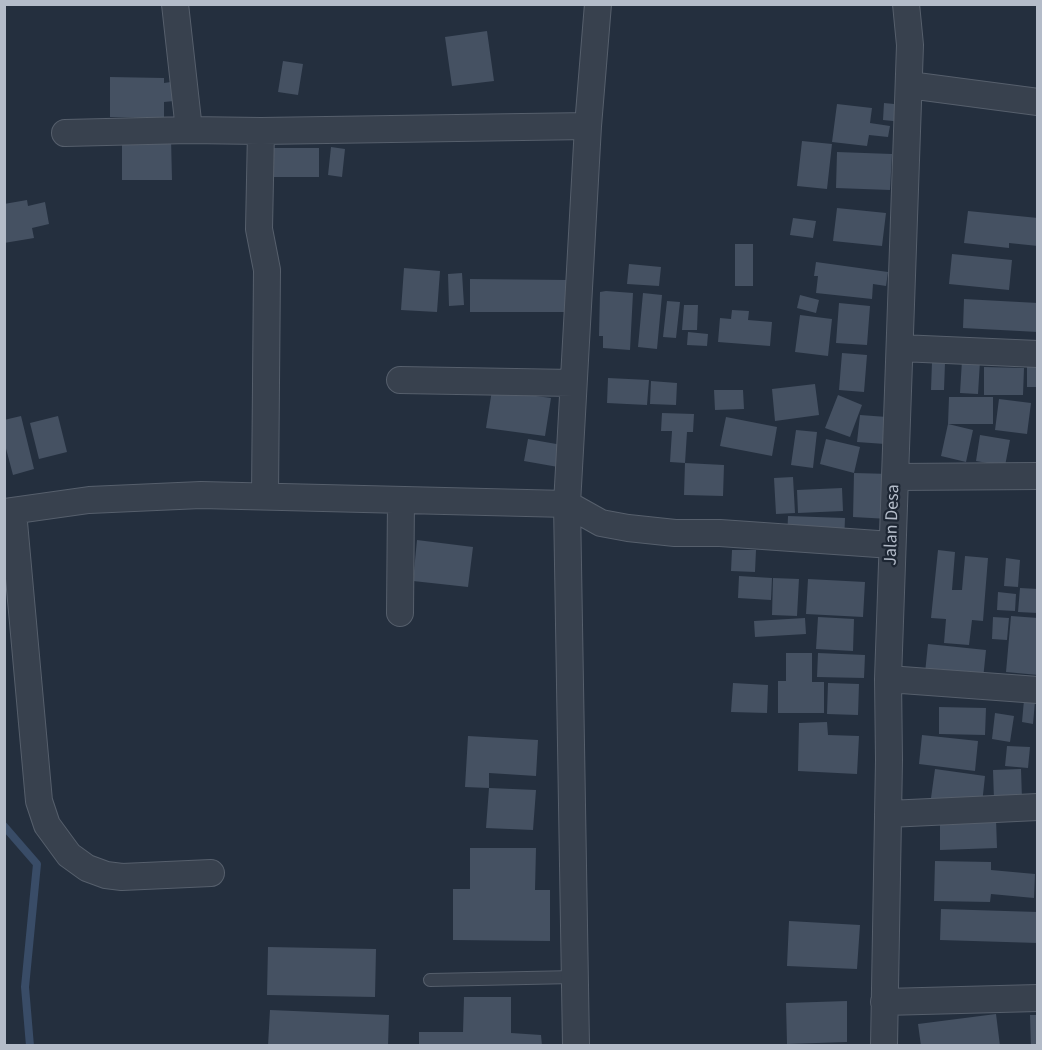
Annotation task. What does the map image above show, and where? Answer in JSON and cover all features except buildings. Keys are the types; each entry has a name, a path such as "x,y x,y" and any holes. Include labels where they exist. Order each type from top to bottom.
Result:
{"street":[{"path":"174,4 189,130"},
{"path":"576,1046 567,504 588,126 598,4"},
{"name":"Jalan Desa","path":"884,1046 888,678 910,45 906,4"},
{"path":"909,85 1038,102"},
{"path":"65,134 189,130 588,126"},
{"path":"261,131 259,229 267,270 265,496"},
{"path":"900,348 1038,354"},
{"path":"400,380 573,383"},
{"path":"895,477 1038,476"},
{"path":"212,873 106,876 87,868 69,855 47,825 39,801 9,511 89,500 201,495 567,504 601,523 628,528 675,533 720,533 892,545"},
{"path":"400,613 401,500"},
{"path":"888,678 1038,690"},
{"path":"888,814 1038,807"},
{"path":"884,1002 1038,999"}],"lane":[{"path":"430,980 575,976"}],"waterway":[{"path":"4,826 37,864 25,987 30,1046"}]}
